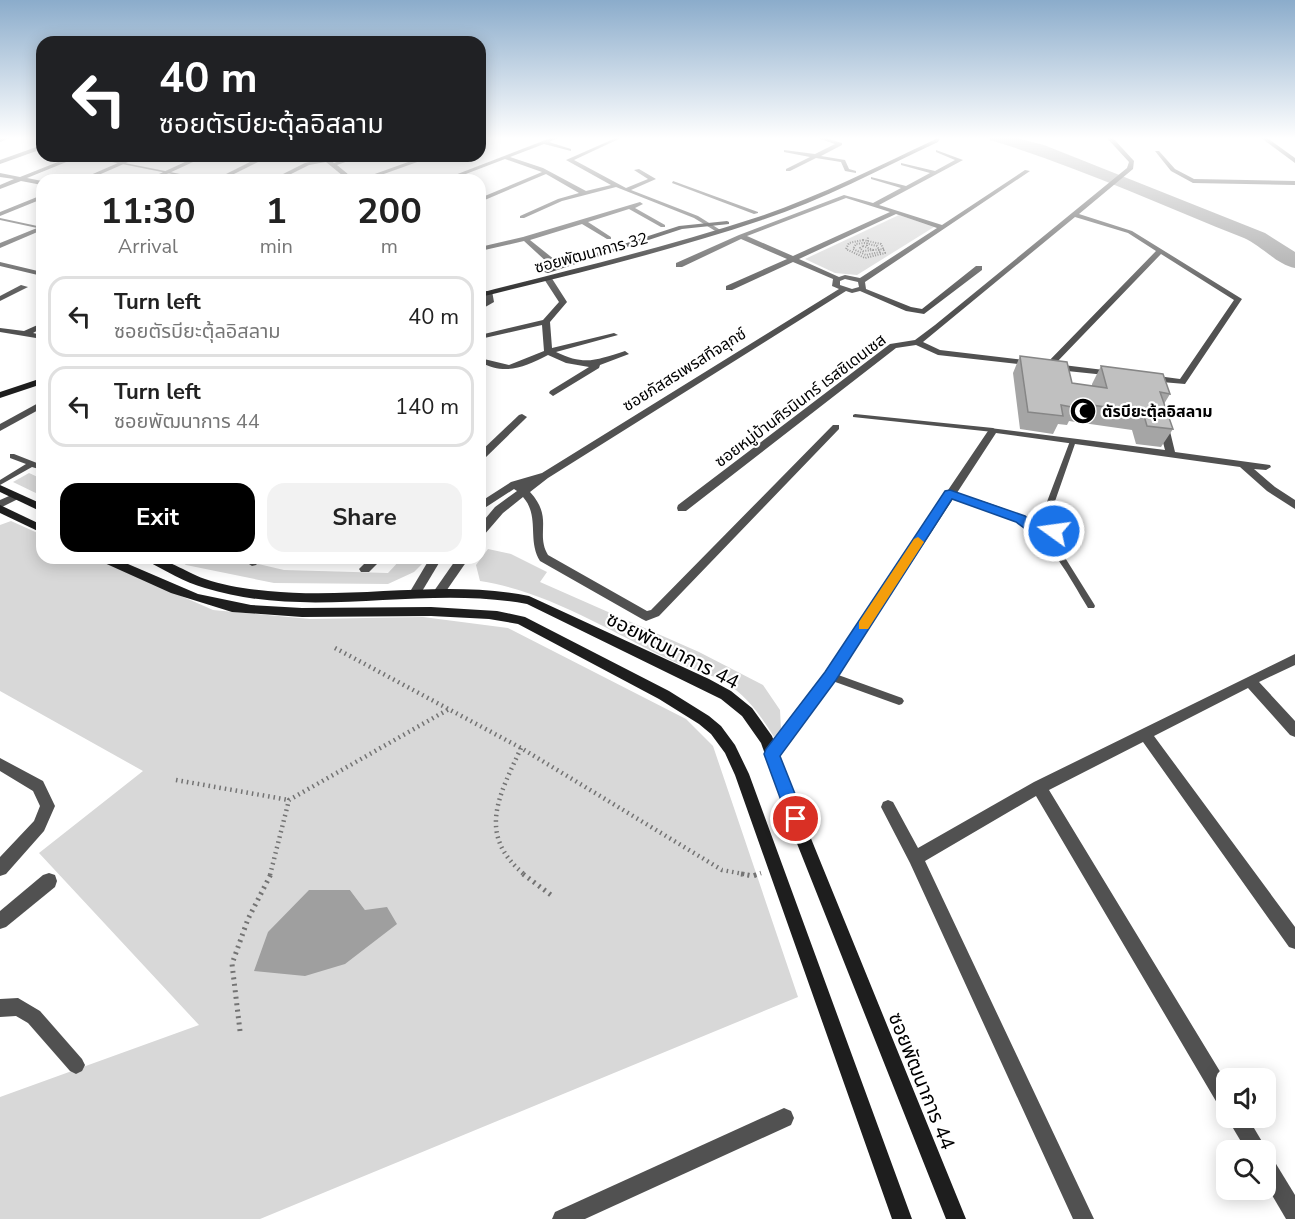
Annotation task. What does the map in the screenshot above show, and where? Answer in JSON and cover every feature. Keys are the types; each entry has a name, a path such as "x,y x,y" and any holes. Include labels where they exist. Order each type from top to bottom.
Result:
{"street":[{"path":"522,217 560,200 581,194"},
{"path":"636,194 696,217 719,231"},
{"name":"ซอยพัฒนาการ 32","path":"486,287 572,264 681,227 725,223 802,194"},
{"name":"ซอยพัฒนาการ 32","path":"486,294 548,279 719,231 791,207 822,194"},
{"path":"874,205 895,194"},
{"path":"838,279 835,284 843,290 861,285 942,226 992,194"},
{"name":"ซอยหมู่บ้านศิรนินทร์ เรสซิเดนเซส","path":"682,508 893,346 917,342 938,327 1100,194"},
{"path":"679,265 741,236 842,197 942,226"},
{"path":"0,214 36,199"},
{"path":"486,248 525,239 640,204"},
{"path":"629,207 663,226"},
{"path":"729,288 896,212"},
{"path":"1078,212 1131,232 1238,299 1182,382 1137,377"},
{"path":"582,222 609,238"},
{"path":"0,246 36,231"},
{"path":"741,236 838,279 850,278 909,309 924,312 979,268"},
{"path":"525,239 552,262"},
{"path":"1048,366 1160,251"},
{"path":"0,264 36,273"},
{"path":"486,336 546,322 562,302 548,279"},
{"path":"0,299 24,286"},
{"name":"ซอยภัสสรเพรสทีจลุกซ์","path":"486,525 499,510 525,493 544,476 843,290"},
{"path":"546,322 548,352"},
{"path":"25,334 36,328"},
{"path":"0,330 36,336"},
{"path":"486,362 509,368 534,360 548,352 614,335"},
{"path":"917,342 938,352 1126,375"},
{"path":"548,352 566,361 596,366"},
{"path":"553,393 596,366 625,354"},
{"path":"0,395 36,383"},
{"path":"0,428 36,407"},
{"path":"486,452 522,417"},
{"path":"1162,419 1171,454"},
{"path":"515,484 525,493 538,512 539,552 544,558 646,616 655,613 836,427"},
{"path":"772,754 830,676 993,430 1266,467"},
{"path":"1244,464 1271,489 1295,506"},
{"name":"ซอยภัสสรเพรสทีจลุกซ์","path":"486,502 515,484 544,476"},
{"path":"0,488 36,505"},
{"path":"0,504 16,496"},
{"path":"486,505 499,510"},
{"path":"0,509 36,526"},
{"path":"117,564 153,581 216,603 249,610 431,611 506,615 521,620 664,695 716,730 730,749 776,867 902,1219"},
{"name":"ซอยพัฒนาการ 44","path":"164,564 213,586 276,596 357,598 438,594 514,597 529,600 704,683 726,695 747,712 767,740 956,1219"},
{"path":"365,569 370,564"},
{"path":"407,611 432,564"},
{"path":"431,611 438,594 459,564"},
{"path":"915,858 1039,787 1295,658"},
{"path":"1250,681 1295,731"},
{"path":"1145,734 1295,941"},
{"path":"0,764 38,786 48,806 39,826 0,868"},
{"path":"1039,787 1216,1083"},
{"path":"888,807 915,858 1084,1219"},
{"path":"0,921 49,881"},
{"path":"0,1008 18,1007 34,1017 76,1065"},
{"path":"562,1219 783,1118"},
{"path":"1276,1183 1295,1215"}],"lane":[{"path":"705,194 756,213"},
{"path":"0,219 36,227"},
{"path":"855,416 993,430"},
{"path":"1040,533 1054,531 1056,522 1049,507 1073,441"},
{"path":"12,456 36,466"},
{"path":"0,483 32,464"},
{"path":"950,494 1020,519 1040,533 1064,563 1091,606"},
{"path":"830,676 899,701"}],"path":[{"path":"875,234 870,235 867,243 860,248 867,252 895,247"},
{"path":"846,248 852,242 881,244 885,249"},
{"path":"867,243 873,250"},
{"path":"853,249 856,244 867,243 880,249"},
{"path":"840,248 853,249 871,255 878,253 880,249"},
{"path":"846,248 852,254 872,258 882,255 885,249"},
{"path":"335,648 521,748 722,870 753,876 776,867"},
{"path":"176,780 289,800 450,708"},
{"path":"521,748 493,820 495,837 507,859 551,895"},
{"path":"240,1031 232,964 248,919 269,880 289,800"}],"shaded area":[{"path":"899,215 934,227 857,275 835,273 805,259"},
{"path":"29,473 36,476 36,493 13,482"},
{"path":"11,521 36,532 36,564 109,564 213,610 310,619 423,617 508,628 686,719 713,746 798,997 260,1219 0,1219 0,1097 199,1025 39,853 143,771 0,691 0,525","holes":["309,890 350,890 365,910"]},
{"path":"488,549 511,554 547,572 540,582 699,652 763,685 780,710 781,729 774,737 747,700 734,688 719,679 670,660 578,613 530,593 480,581 476,565 486,564"},
{"path":"258,564 284,570 388,573 396,564 422,564 414,572 388,584 274,583 186,565"},
{"path":"309,890 350,890 365,910 387,907 397,924 345,964 305,976 254,971 268,932"}],"building":[{"path":"1020,356 1067,362 1072,383 1107,388 1101,366 1163,374 1170,394 1160,392 1173,429 1147,426 1143,412 1076,403 1077,408 1061,405 1063,416 1028,412"}],"waterway":[{"path":"1150,194 1258,237 1295,262"}],"slow traffic":[{"path":"864,625 918,542"}],"place":[{"name":"ตัรบียะตุ้ลอิสลาม","path":"1083,411"}],"route":[{"path":"796,819 772,754 830,676 950,494 1005,512 1040,533 1050,534 1054,531"}]}
